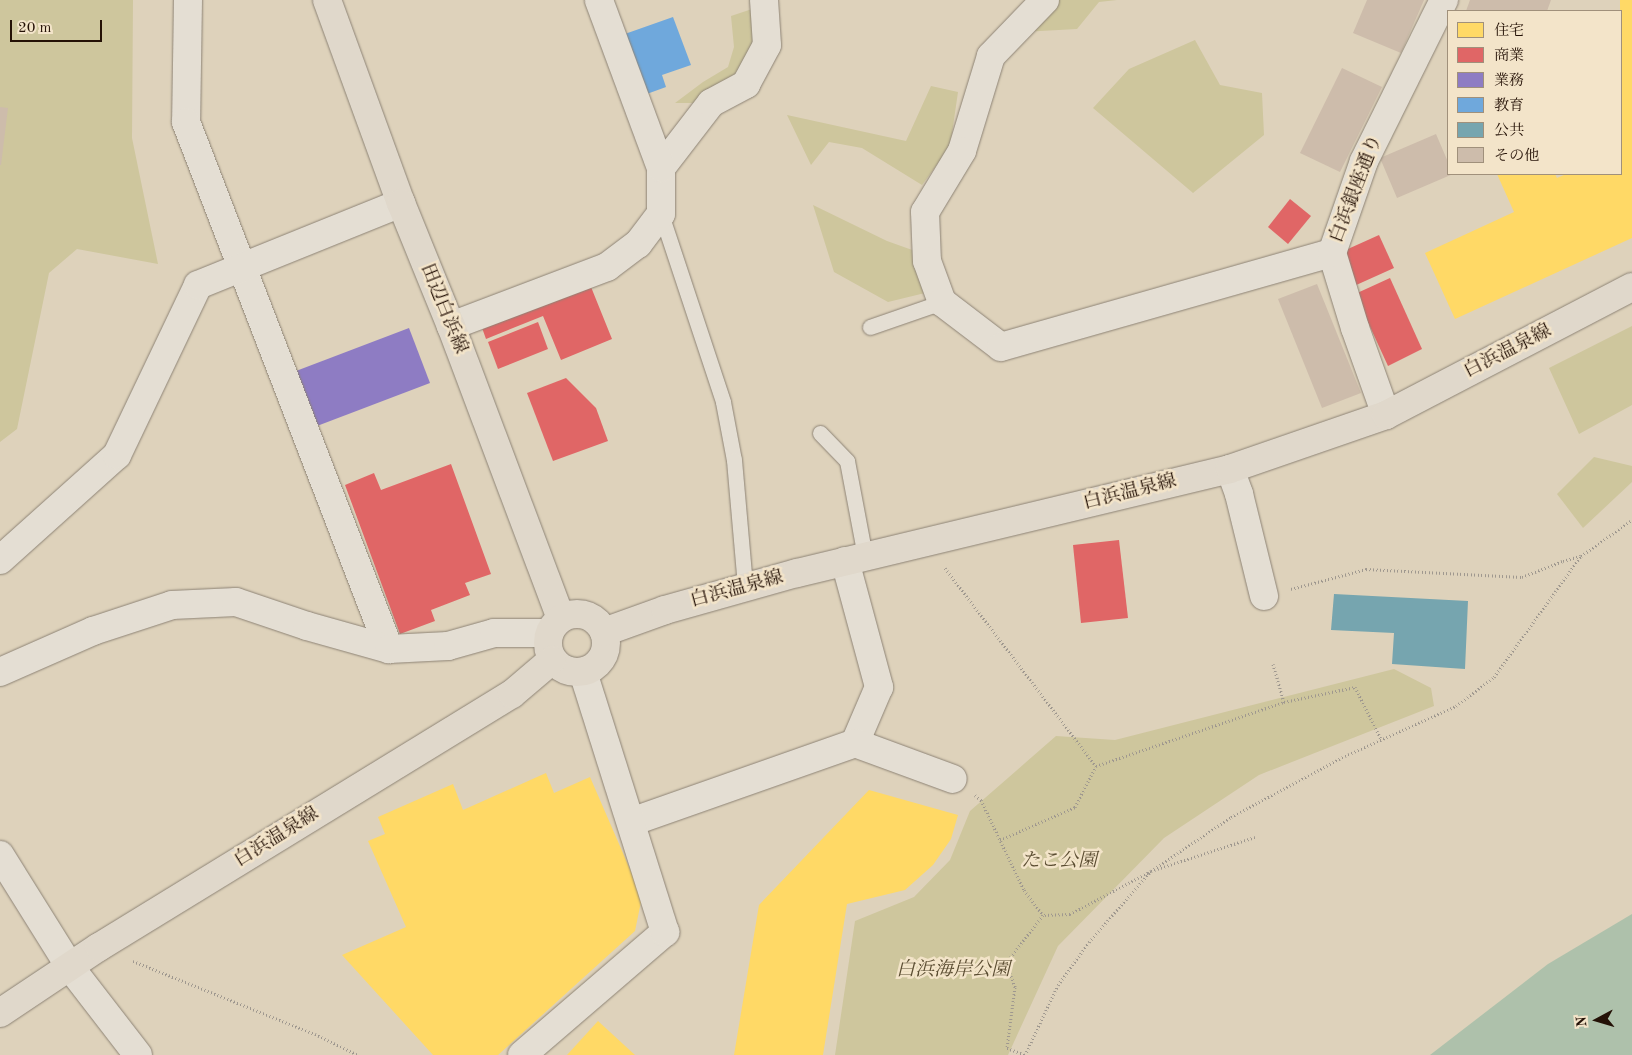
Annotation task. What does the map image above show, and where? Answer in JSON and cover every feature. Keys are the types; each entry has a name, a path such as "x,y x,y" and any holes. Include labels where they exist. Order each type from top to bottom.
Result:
{"main road":[{"name":"田辺白浜線","path":"328,0 401,202 450,326 555,625"},
{"name":"白浜温泉線","path":"604,632 665,610 745,587 1230,469 1386,415 1632,287"},
{"path":"569,614 586,615 599,625 604,632 606,649 603,657 591,669 583,672 566,671 552,660 547,642 555,625 569,614"},
{"name":"白浜温泉線","path":"0,1014 99,947 512,694 552,660"}],"street":[{"path":"188,0 186,122 389,649"},
{"path":"450,326 608,267 638,244 661,214 661,168 599,0"},
{"path":"661,168 711,103 746,84 767,45 764,0"},
{"path":"1045,0 991,56 962,151 925,212 927,261 942,302 1001,347 1332,253"},
{"name":"白浜銀座通り","path":"1386,415 1332,253 1364,161 1444,0"},
{"path":"0,560 117,455 198,285 401,202"},
{"path":"1230,469 1239,494 1264,596"},
{"path":"855,559 879,687 856,743"},
{"path":"0,672 93,631 172,605 236,602 307,626 389,649 448,646 494,633 555,625"},
{"path":"522,1055 664,932 583,672"},
{"path":"631,822 856,743 953,779"},
{"path":"0,855 70,967 138,1055"}],"lane":[{"path":"661,214 723,402 734,460 745,587"},
{"path":"870,327 942,302"},
{"path":"820,433 847,461 855,559"}],"path":[{"path":"1255,837 1151,871 1089,942 1058,985 1025,1055 1006,1048 1016,987 1006,963 1043,916 1070,914 1151,871 1231,817 1345,756 1456,706 1494,677 1581,556 1632,520"},
{"path":"927,542 1096,766"},
{"path":"1264,596 1366,568 1522,577 1581,556"},
{"path":"1274,664 1284,702"},
{"path":"1000,840 1074,807 1096,766 1284,702 1355,687 1381,739"},
{"path":"953,779 981,800 1024,890 1043,916"},
{"path":"99,947 315,1034 358,1055"}],"green space":[{"path":"0,0 133,0 132,138 158,264 77,249 49,273 17,429 0,442"},
{"path":"1058,0 1117,0 1099,2 1077,29 1022,32"},
{"path":"758,7 767,45 711,103 675,103 703,82 728,67 734,47 731,16"},
{"path":"1195,40 1220,85 1262,93 1264,135 1193,193 1093,108 1129,69"},
{"path":"931,86 958,92 950,147 922,185 862,148 829,142 811,165 787,115 906,141"},
{"path":"813,205 887,241 915,251 925,293 888,302 834,272"},
{"path":"1632,326 1632,405 1579,434 1549,368"},
{"path":"1594,457 1632,466 1632,482 1583,528 1557,494"},
{"name":"白浜海岸公園","path":"1394,669 1431,688 1434,706 1259,775 1164,838 1058,946 1008,1055 835,1055 855,921 914,897 950,860 970,811 1056,736 1115,740"}],"shaded area":[{"path":"1632,914 1632,1055 1430,1055 1548,964"}],"building: 住宅":[{"path":"1620,0 1632,0 1632,238 1455,319 1425,253 1514,212 1497,175 1556,175 1557,178 1564,175 1622,175 1622,10 1620,10"},
{"path":"546,773 554,793 590,777 642,897 635,931 498,1055 433,1055 342,955 406,927 368,841 385,834 378,817 453,784 463,810"},
{"path":"869,790 958,815 951,839 933,865 905,890 847,904 823,1055 734,1055 759,905"},
{"path":"598,1021 635,1055 567,1055"}],"building: 商業":[{"path":"1290,199 1311,216 1288,244 1268,227"},
{"path":"1379,235 1394,268 1354,286 1339,253"},
{"path":"1390,278 1422,349 1388,366 1355,294"},
{"path":"589,282 612,339 561,360 543,316 486,339 481,325"},
{"path":"538,322 548,349 498,369 488,342"},
{"path":"566,378 596,408 608,441 553,461 527,393"},
{"path":"451,464 491,574 465,583 470,595 431,610 435,621 400,634 345,485 374,473 381,490"},
{"path":"1119,540 1128,618 1081,623 1073,545"}],"building: 業務":[{"path":"409,328 430,383 317,426 296,371"}],"building: 教育":[{"path":"673,17 691,65 662,75 666,87 644,95 622,35"}],"building: 公共":[{"path":"1334,594 1468,601 1465,669 1392,664 1394,633 1331,630"}],"building: その他":[{"path":"1367,0 1424,0 1401,53 1353,33"},
{"path":"1470,0 1551,0 1547,10 1466,10"},
{"path":"1342,68 1382,87 1340,172 1300,153"},
{"path":"0,107 8,108 1,165 0,165"},
{"path":"1436,134 1447,160 1447,175 1451,175 1397,198 1380,158"},
{"path":"1317,284 1361,393 1322,408 1278,299"}],"park label":[{"name":"たこ公園","path":"1059,862"}]}
